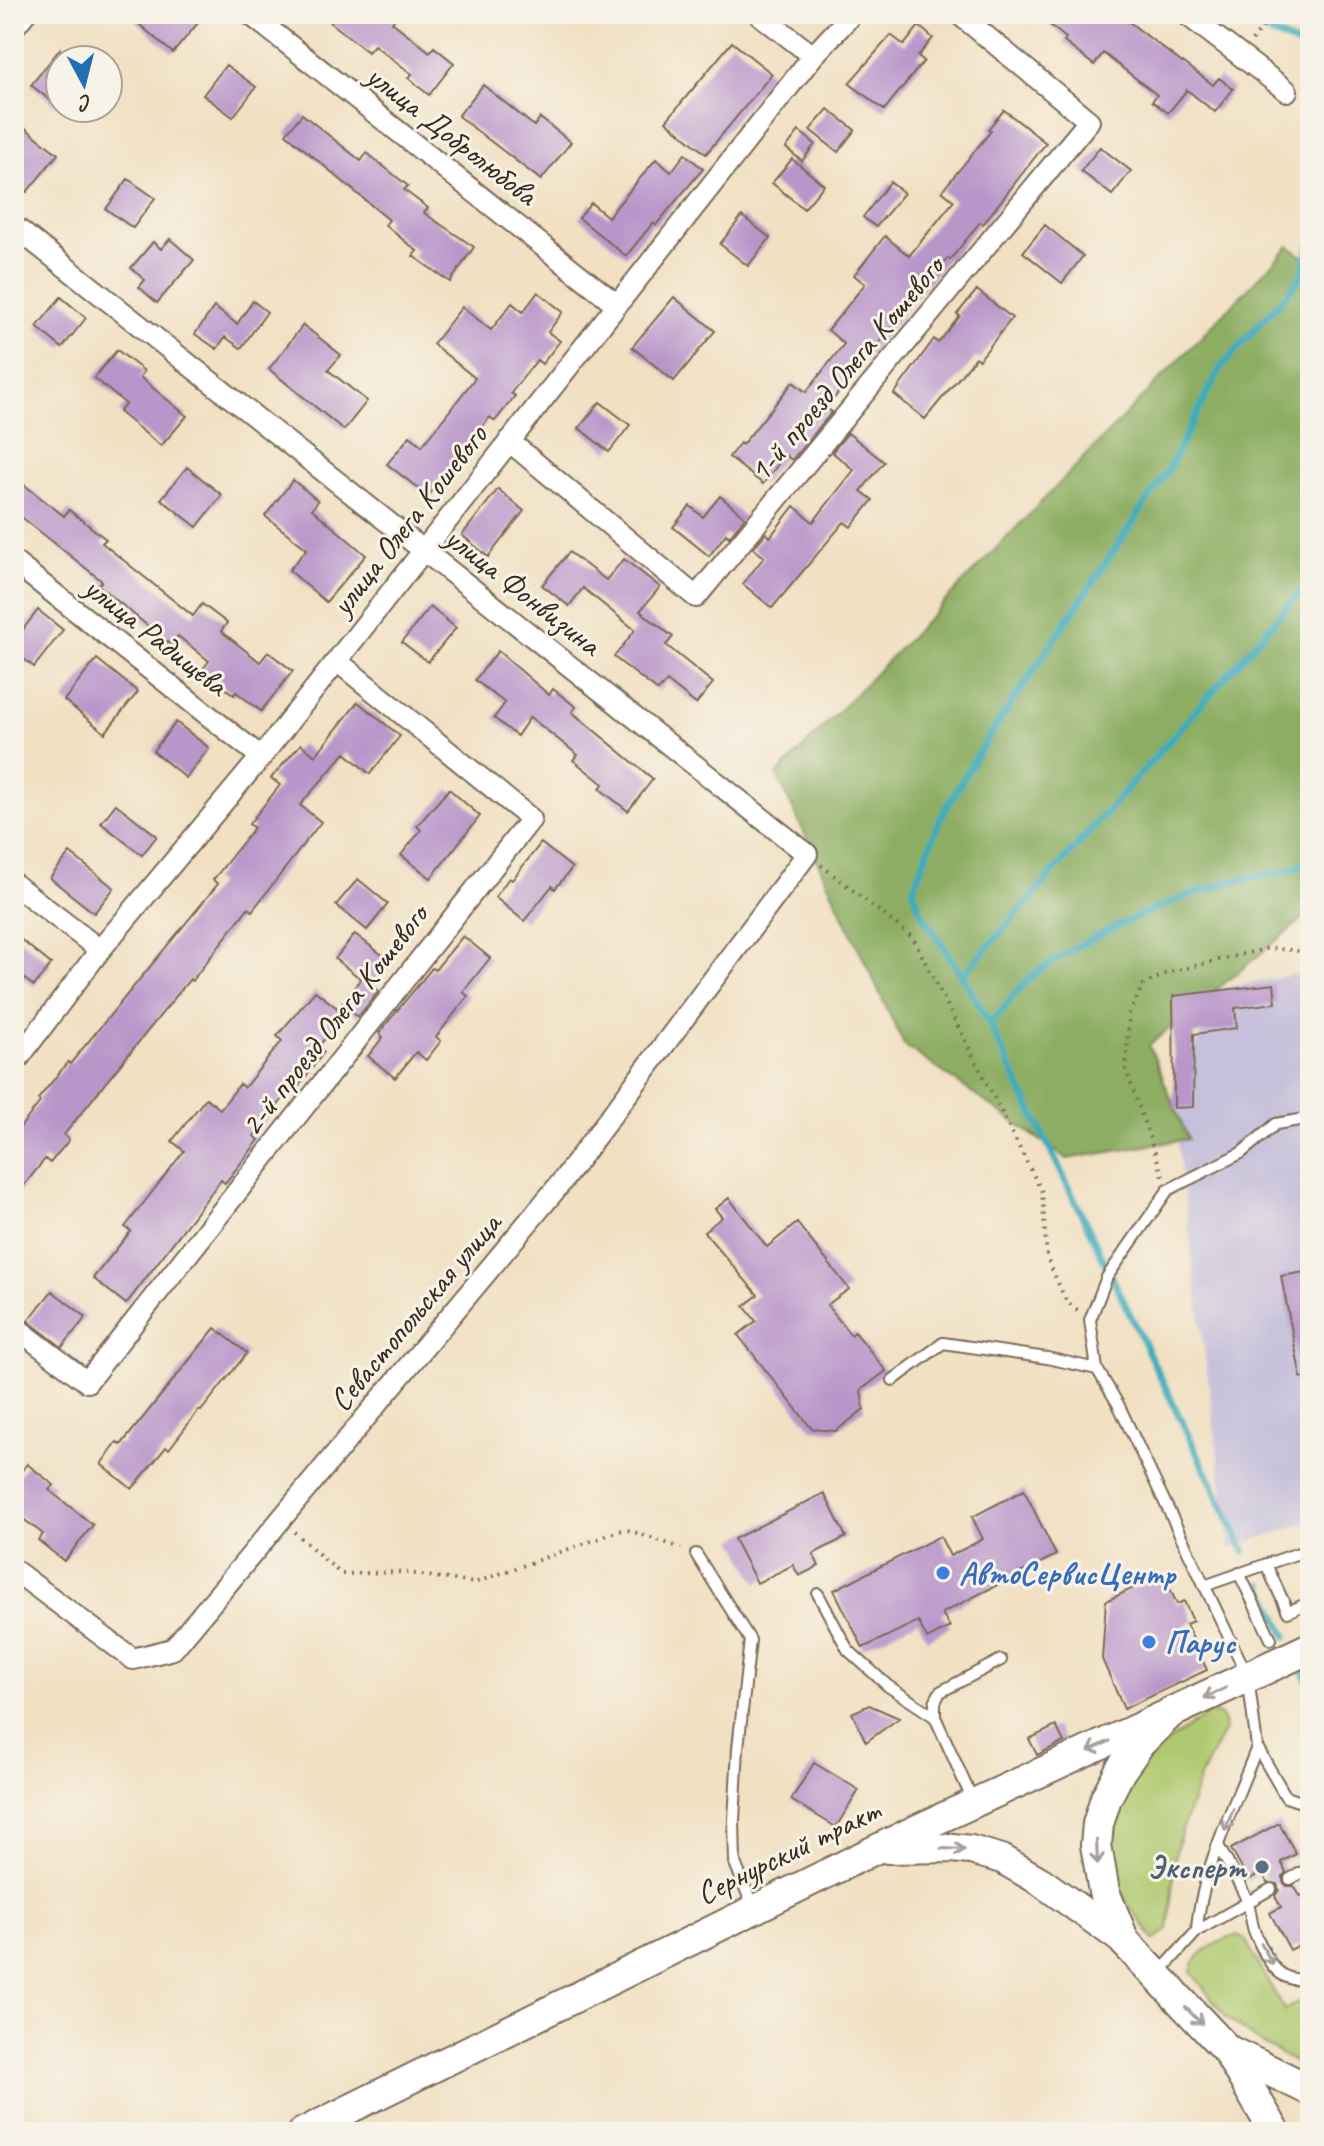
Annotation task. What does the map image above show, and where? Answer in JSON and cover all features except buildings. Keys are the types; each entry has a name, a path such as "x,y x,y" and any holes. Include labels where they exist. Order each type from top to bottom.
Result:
{"main road":[{"name":"Сернурский тракт","path":"303,2132 875,1850 1310,1648"},
{"path":"1124,1941 1104,1892 1098,1868 1098,1824 1106,1798 1120,1771 1139,1744 1170,1713"},
{"path":"875,1850 952,1848 987,1854 1020,1868 1124,1941 1227,2050 1275,2132"},
{"path":"1227,2050 1310,2090"}],"street":[{"name":"улица Добролюбова","path":"250,14 616,304"},
{"path":"759,14 813,56"},
{"name":"улица Олега Кошевого","path":"14,1064 100,950 261,757 813,56 852,14"},
{"name":"1-й проезд Олега Кошевого","path":"509,441 696,597 1089,121 959,14"},
{"path":"1186,14 1287,91"},
{"name":"улица Фонвизина","path":"14,226 807,854"},
{"name":"улица Радищева","path":"14,562 261,757"},
{"name":"2-й проезд Олега Кошевого","path":"14,1326 87,1382 531,819 337,661"},
{"name":"Севастопольская улица","path":"14,1570 133,1659 173,1649 560,1184 807,854"},
{"path":"14,884 100,950"}],"lane":[{"path":"14,35 31,14"},
{"path":"1310,1118 1276,1124 1241,1153 1168,1190 1107,1277 1090,1320 1097,1369 1118,1404 1248,1677 1257,1747 1286,1797 1310,1805"},
{"path":"893,1380 943,1343 1047,1358 1097,1369"},
{"path":"1204,1586 1310,1549"},
{"path":"696,1554 750,1640 738,1748 734,1821 735,1863 754,1909"},
{"path":"1266,1564 1288,1612 1310,1602"},
{"path":"1239,1573 1271,1639"},
{"path":"818,1594 848,1650 888,1686 935,1717"},
{"path":"974,1803 935,1717 935,1702 940,1692 1001,1660"},
{"path":"1197,1931 1204,1890 1257,1747"},
{"path":"1219,1847 1247,1902 1254,1932 1276,1970 1291,1981 1310,1977"},
{"path":"1290,1879 1310,1868"},
{"path":"1157,1977 1197,1931 1271,1889"}],"path":[{"path":"1241,56 1272,14"},
{"path":"807,854 913,938 1042,1192 1047,1258 1066,1301 1090,1320"},
{"path":"1168,1190 1126,1070 1129,1014 1143,985 1169,972 1269,948 1310,952"},
{"path":"281,1520 341,1574 402,1572 474,1583 625,1529 696,1554"}],"shaded area":[{"path":"1310,972 1310,1521 1230,1549 1172,1101 1222,988"}],"green space":[{"path":"1289,246 1310,262 1310,913 1149,1045 1188,1139 1067,1159 904,1045 777,775"},
{"path":"1211,1712 1220,1715 1225,1730 1201,1775 1181,1833 1176,1851 1168,1930 1154,1940 1118,1882 1114,1851 1117,1816 1123,1796 1145,1763 1175,1736"},
{"path":"1238,1935 1245,1939 1284,2010 1310,1996 1310,2071 1258,2041 1227,2018 1191,1972 1202,1953"}],"waterway":[{"path":"1238,14 1259,28 1310,50"},
{"path":"918,903 913,890 940,819 975,758 1168,470 1221,367 1300,279 1310,245"},
{"path":"962,976 1310,581"},
{"path":"989,1023 1035,974 1102,934 1203,891 1310,863"},
{"path":"916,899 989,1023 1245,1552"},
{"path":"1262,1585 1286,1636"},
{"path":"1304,1673 1310,1686"}],"place":[{"name":"АвтоСервисЦентр","path":"943,1573"},
{"name":"Парус","path":"1149,1642"},
{"name":"Эксперт","path":"1262,1867"}]}
